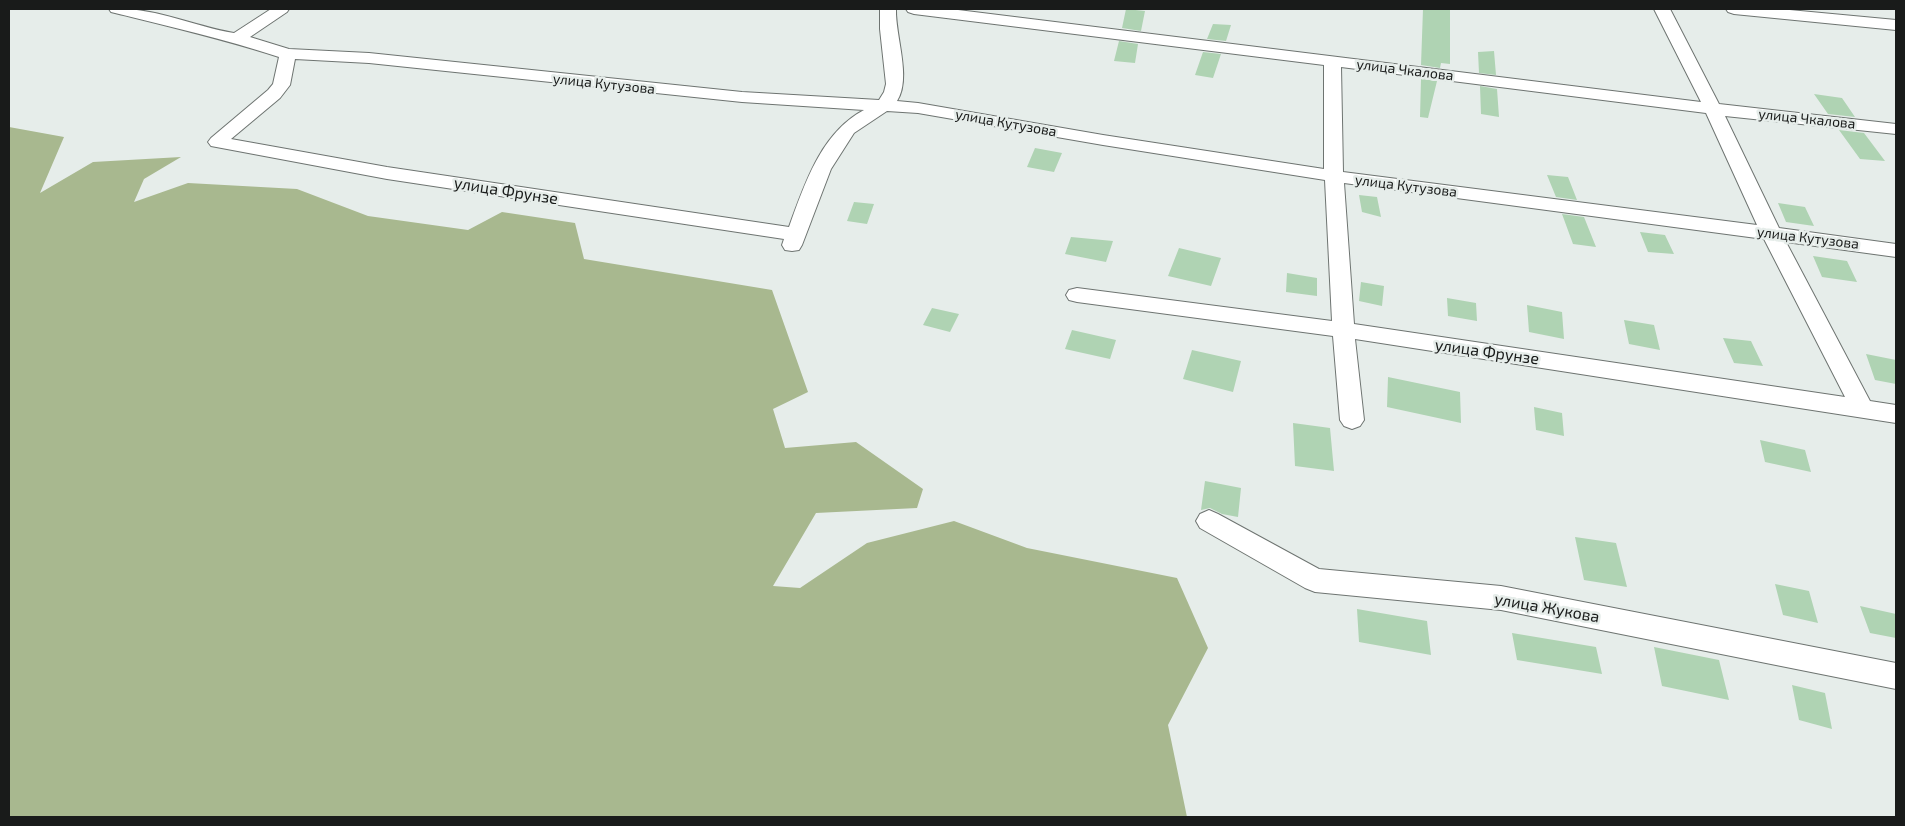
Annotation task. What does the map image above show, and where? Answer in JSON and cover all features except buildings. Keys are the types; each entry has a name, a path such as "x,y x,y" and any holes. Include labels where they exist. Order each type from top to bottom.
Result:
{"street":[{"name":"улица Кутузова","path":"117,9 159,18 212,34 237,38 288,54 369,58 742,97 887,104 1334,176 1896,250"},
{"path":"237,38 281,9"},
{"path":"887,104 894,90 889,43 888,9"},
{"name":"улица Чкалова","path":"914,9 1713,109 1896,129"},
{"path":"1662,9 1713,109 1771,233 1862,408"},
{"path":"1734,9 1896,25"},
{"path":"1893,9 1896,14"},
{"name":"улица Фрунзе","path":"288,54 281,85 274,94 217,142 386,173 794,240 822,169 834,148 848,129 864,116 887,104"},
{"path":"1332,61 1334,176 1343,330 1352,420"},
{"name":"улица Фрунзе","path":"1077,295 1343,330 1896,414"},
{"name":"улица Жукова","path":"1209,521 1315,580 1501,598 1896,676"}],"green space":[{"path":"9,127 64,137 40,193 93,162 181,157 144,179 134,202 188,183 297,189 368,216 468,230 502,212 575,223 584,259 772,290 808,392 773,409 785,448 856,442 923,489 917,508 816,513 773,586 800,588 867,543 954,521 1027,548 1177,578 1208,648 1168,725 1187,817 9,817"}]}
